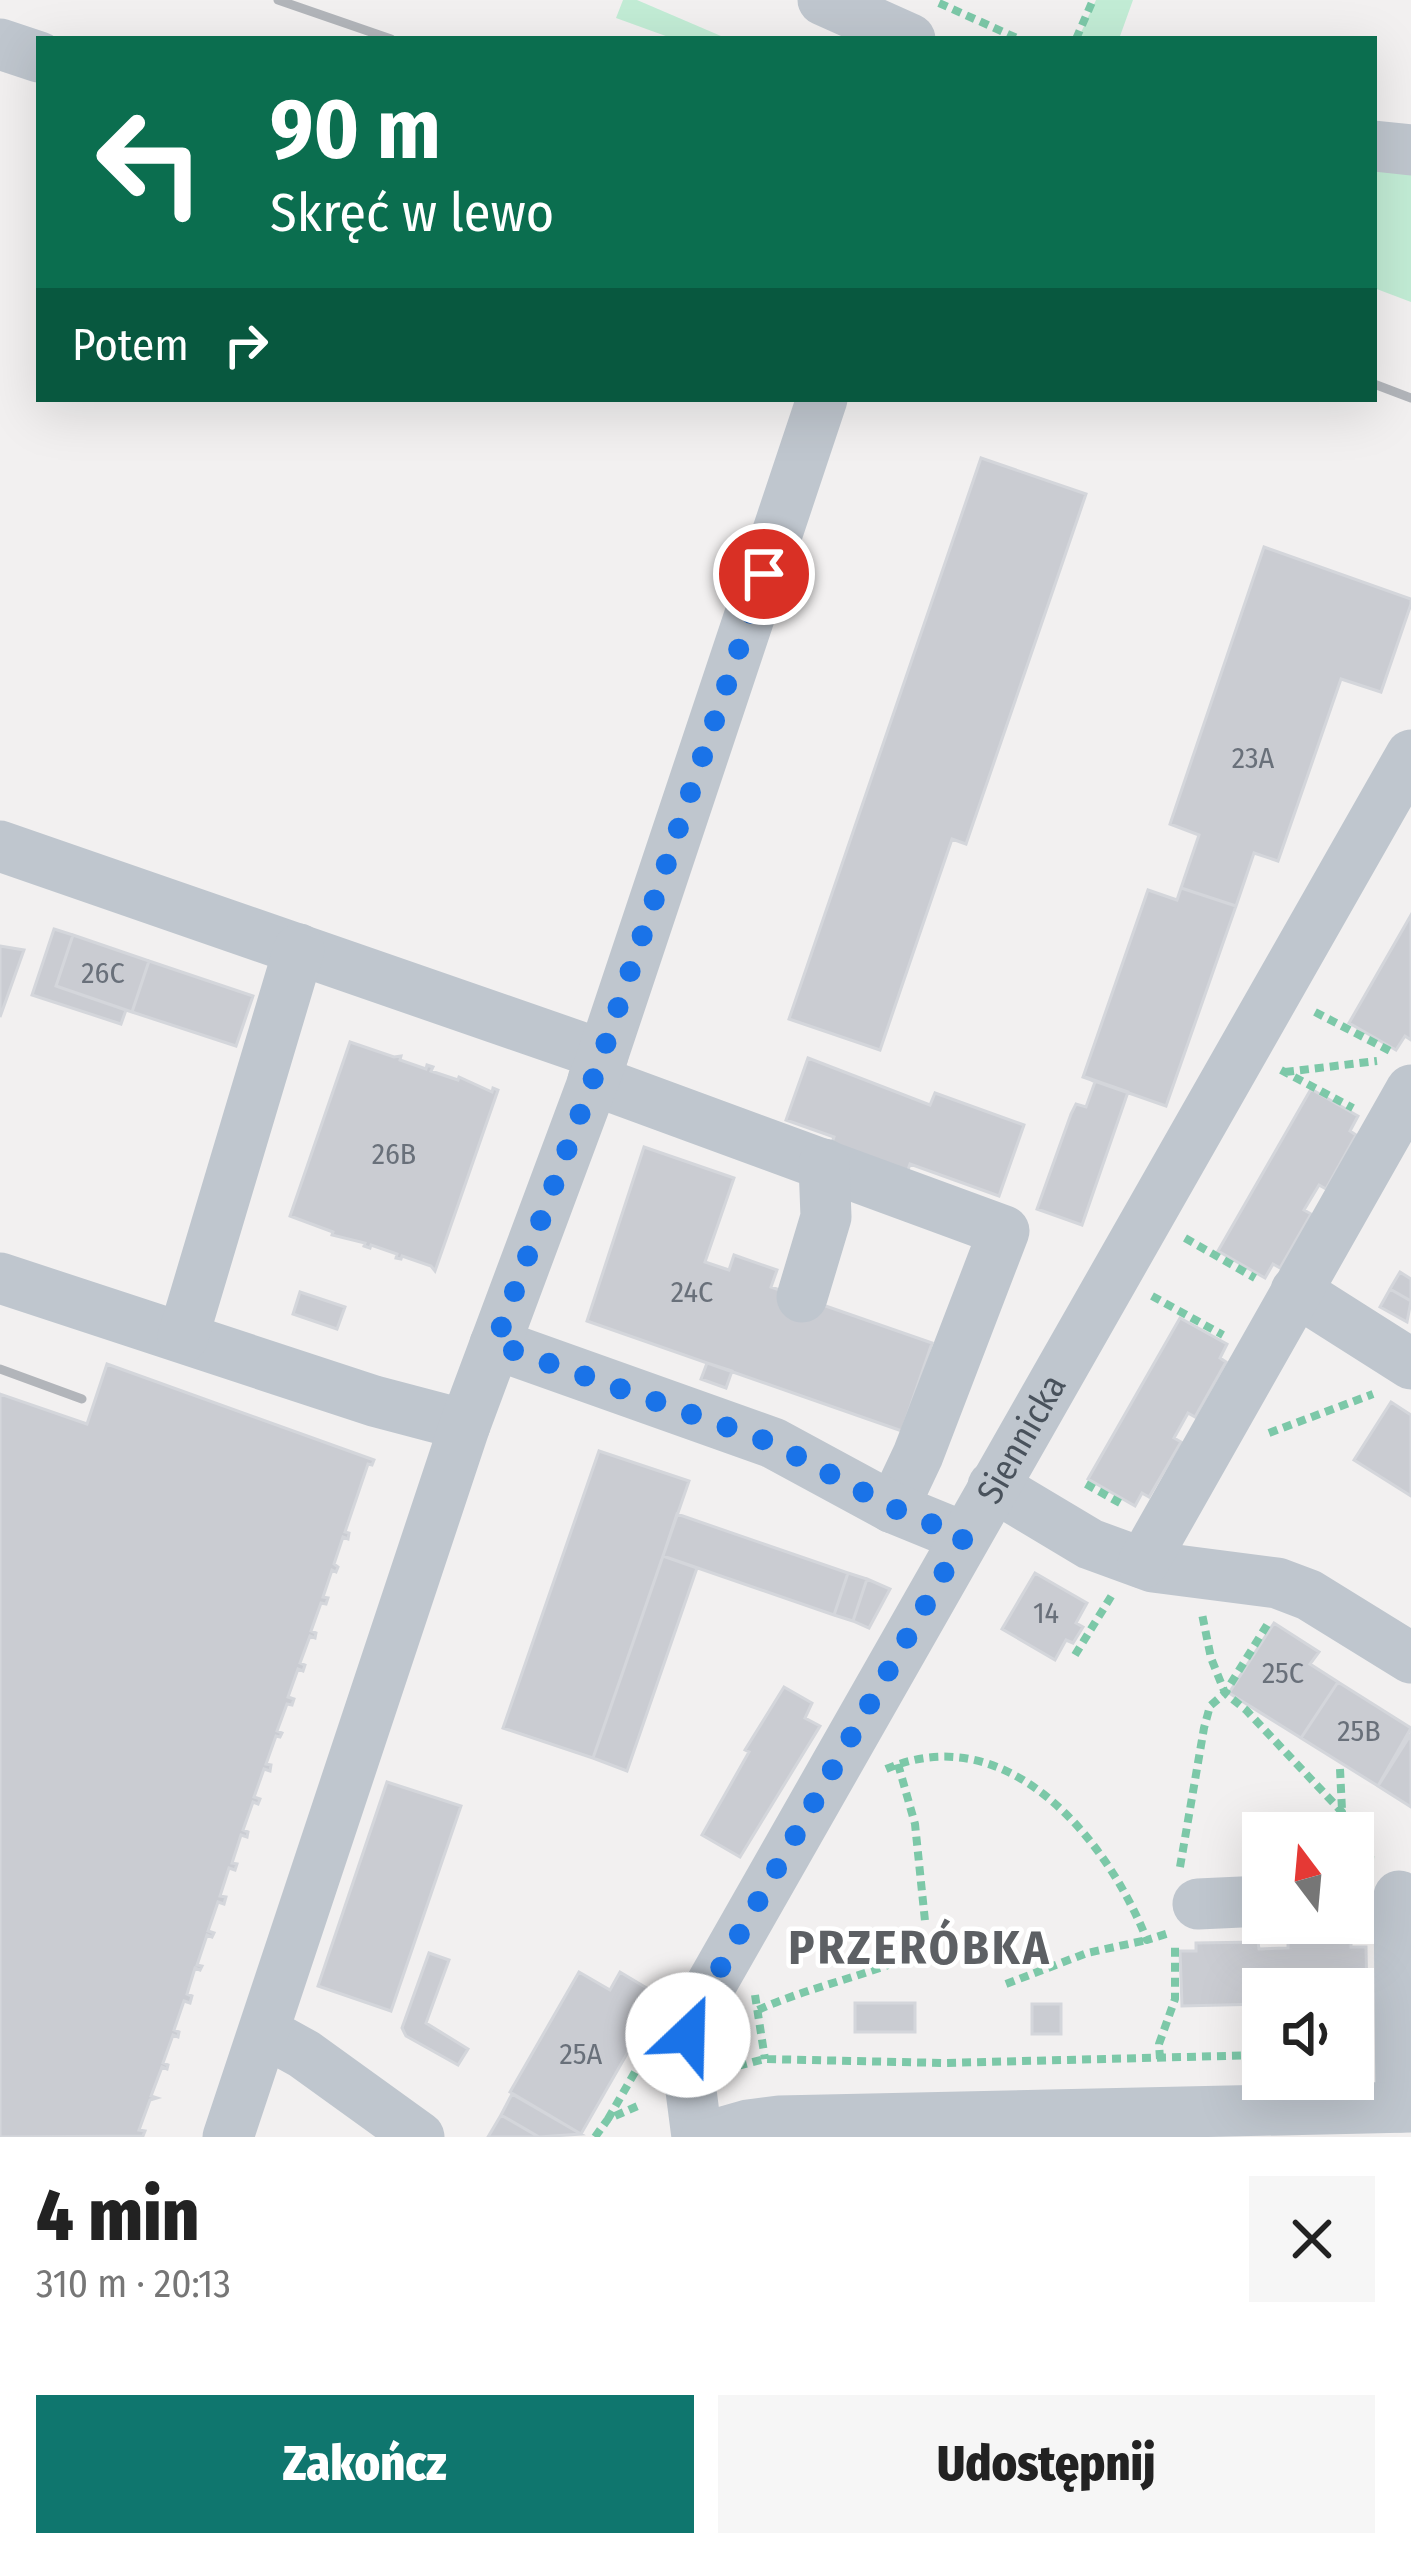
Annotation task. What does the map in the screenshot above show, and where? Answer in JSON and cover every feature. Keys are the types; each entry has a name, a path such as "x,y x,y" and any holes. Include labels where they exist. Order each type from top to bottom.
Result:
{"street":[{"path":"823,0 903,36"},
{"path":"0,44 36,56"},
{"path":"1377,146 1411,150"},
{"path":"228,2137 466,1425 598,1067 822,402"},
{"name":"Siennicka","path":"697,2137 686,2053 696,2011 1411,754"},
{"path":"0,846 299,949 598,1067 824,1164 1004,1231 918,1456 893,1508"},
{"path":"183,1337 299,949"},
{"path":"1152,1544 1400,1109"},
{"path":"802,1297 826,1216 824,1164"},
{"path":"0,1278 374,1401 466,1425"},
{"path":"1294,1295 1394,1378"},
{"path":"495,1344 772,1443 893,1508 964,1537"},
{"path":"993,1486 1090,1544 1152,1544 1193,1571 1309,1594 1411,1658"},
{"path":"706,2137 748,2125 840,2128 1406,2107 1390,1905"},
{"path":"1187,1915 1242,1918"},
{"path":"266,2033 304,2054 419,2137"}],"path":[{"path":"932,0 1012,36"},
{"path":"1077,36 1093,0"},
{"path":"1285,1072 1402,1058 1309,1008"},
{"path":"1275,1066 1400,1109"},
{"path":"1178,1234 1294,1295"},
{"path":"1145,1292 1259,1355"},
{"path":"1267,1433 1394,1378"},
{"path":"1067,1474 1152,1544"},
{"path":"1193,1571 1208,1644 1225,1694 1246,1710 1342,1812"},
{"path":"1160,2059 1159,2044 1175,1999 1187,1915 1210,1706 1225,1694 1291,1588"},
{"path":"868,1777 934,1756 973,1757 1037,1789 1102,1852 1129,1895 1147,1940"},
{"path":"898,1764 915,1824 925,1921"},
{"path":"1340,1769 1342,1812"},
{"path":"1006,1984 1087,1953 1172,1933 1187,1915"},
{"path":"758,2010 808,1988 888,1965"},
{"path":"738,2066 765,2059 945,2063 1242,2056"},
{"path":"596,2137 608,2120 640,2105"}],"green space":[{"path":"623,0 637,0 721,36 666,36 616,18"},
{"path":"1096,0 1133,0 1120,36 1079,36"},
{"path":"1377,166 1411,169 1411,302 1377,289"}],"building":[{"path":"981,458 1086,494 966,844 952,839 880,1050 789,1019"},
{"path":"1264,547 1411,599 1411,604 1381,692 1341,679 1278,861 1254,853 1236,906 1181,888 1199,835 1170,824"},
{"path":"1181,888 1236,906 1166,1106 1083,1077 1148,890 1177,900"},
{"path":"1411,915 1411,1040 1405,1036 1396,1050 1349,1023"},
{"path":"54,929 73,935 56,986 126,1010 121,1024 32,995"},
{"path":"73,935 149,961 132,1012 56,986"},
{"path":"0,946 24,950 0,1017"},
{"path":"149,961 253,996 236,1046 132,1012"},
{"path":"350,1042 401,1056 400,1060 426,1069 433,1067 431,1071 492,1092 498,1090 435,1271 290,1216"},
{"path":"808,1058 930,1105 935,1093 1024,1125 999,1196 910,1164 904,1182 828,1154 834,1137 786,1120"},
{"path":"1085,1077 1128,1092 1082,1225 1037,1209 1071,1114 1076,1104 1086,1107 1095,1082"},
{"path":"1311,1089 1358,1116 1350,1131 1356,1135 1326,1189 1319,1185 1304,1210 1311,1214 1280,1268 1273,1264 1265,1278 1218,1251"},
{"path":"644,1147 734,1178 705,1262 729,1270 734,1255 777,1270 771,1287 932,1343 902,1431 587,1321"},
{"path":"1400,1272 1411,1279 1411,1301 1390,1289"},
{"path":"1390,1289 1411,1301 1407,1322 1380,1307"},
{"path":"300,1292 345,1307 337,1329 293,1314"},
{"path":"1180,1318 1227,1344 1220,1358 1226,1362 1195,1417 1188,1413 1174,1438 1181,1442 1149,1497 1142,1493 1135,1506 1088,1479"},
{"path":"707,1363 732,1371 726,1388 701,1379"},
{"path":"107,1364 374,1460 368,1464 345,1532 348,1539 343,1537 334,1564 338,1567 332,1570 323,1597 328,1598 326,1604 321,1603 311,1631 315,1638 310,1636 300,1663 305,1665 303,1671 298,1669 288,1697 294,1699 292,1705 287,1704 277,1731 282,1733 276,1736 266,1764 271,1765 270,1771 264,1769 254,1797 260,1799 258,1804 253,1802 243,1830 247,1837 241,1835 232,1863 237,1864 235,1870 229,1868 220,1896 226,1897 224,1904 218,1902 208,1931 214,1933 207,1935 197,1965 202,1966 200,1970 195,1968 187,1994 192,1996 190,2003 184,2001 174,2030 178,2037 173,2035 163,2063 167,2069 162,2067 151,2096 157,2098 150,2100 139,2130 145,2131 143,2136 0,2137 0,1394 87,1424"},
{"path":"1391,1402 1411,1415 1411,1496 1354,1460"},
{"path":"599,1451 689,1481 593,1758 503,1728"},
{"path":"677,1514 848,1573 834,1615 663,1556"},
{"path":"663,1556 697,1568 627,1771 593,1758"},
{"path":"848,1573 867,1579 853,1621 834,1615"},
{"path":"1035,1573 1087,1603 1076,1623 1083,1627 1073,1643 1066,1640 1055,1660 1002,1629"},
{"path":"867,1579 890,1589 869,1628 853,1621"},
{"path":"1274,1623 1319,1652 1310,1664 1338,1682 1301,1738 1229,1693"},
{"path":"1338,1682 1411,1728 1378,1786 1301,1738"},
{"path":"784,1687 812,1703 805,1718 820,1726 740,1857 702,1835"},
{"path":"1411,1734 1411,1807 1378,1786"},
{"path":"387,1782 461,1806 391,2011 318,1986"},
{"path":"1196,1943 1288,1948 1288,1944 1366,1947 1366,1968 1242,1968 1242,2005 1182,2006 1180,1951 1196,1951"},
{"path":"429,1953 449,1960 426,2023 468,2049 458,2065 406,2036 402,2028"},
{"path":"579,1972 610,1990 620,1972 660,1996 581,2134 510,2092"},
{"path":"855,2003 915,2003 915,2032 855,2032"},
{"path":"1032,2004 1061,2004 1061,2034 1032,2034"},
{"path":"512,2094 581,2134 539,2137 501,2115"},
{"path":"501,2115 539,2137 488,2137"}],"railway":[{"path":"278,0 382,36"},
{"path":"1377,385 1411,398"},
{"path":"0,1369 82,1399"}],"district":[{"name":"PRZERÓBKA","path":"920,1948"}],"route":[{"path":"688,2035 696,2011 964,1537 893,1508 772,1443 495,1344 602,1055 764,574"}]}
